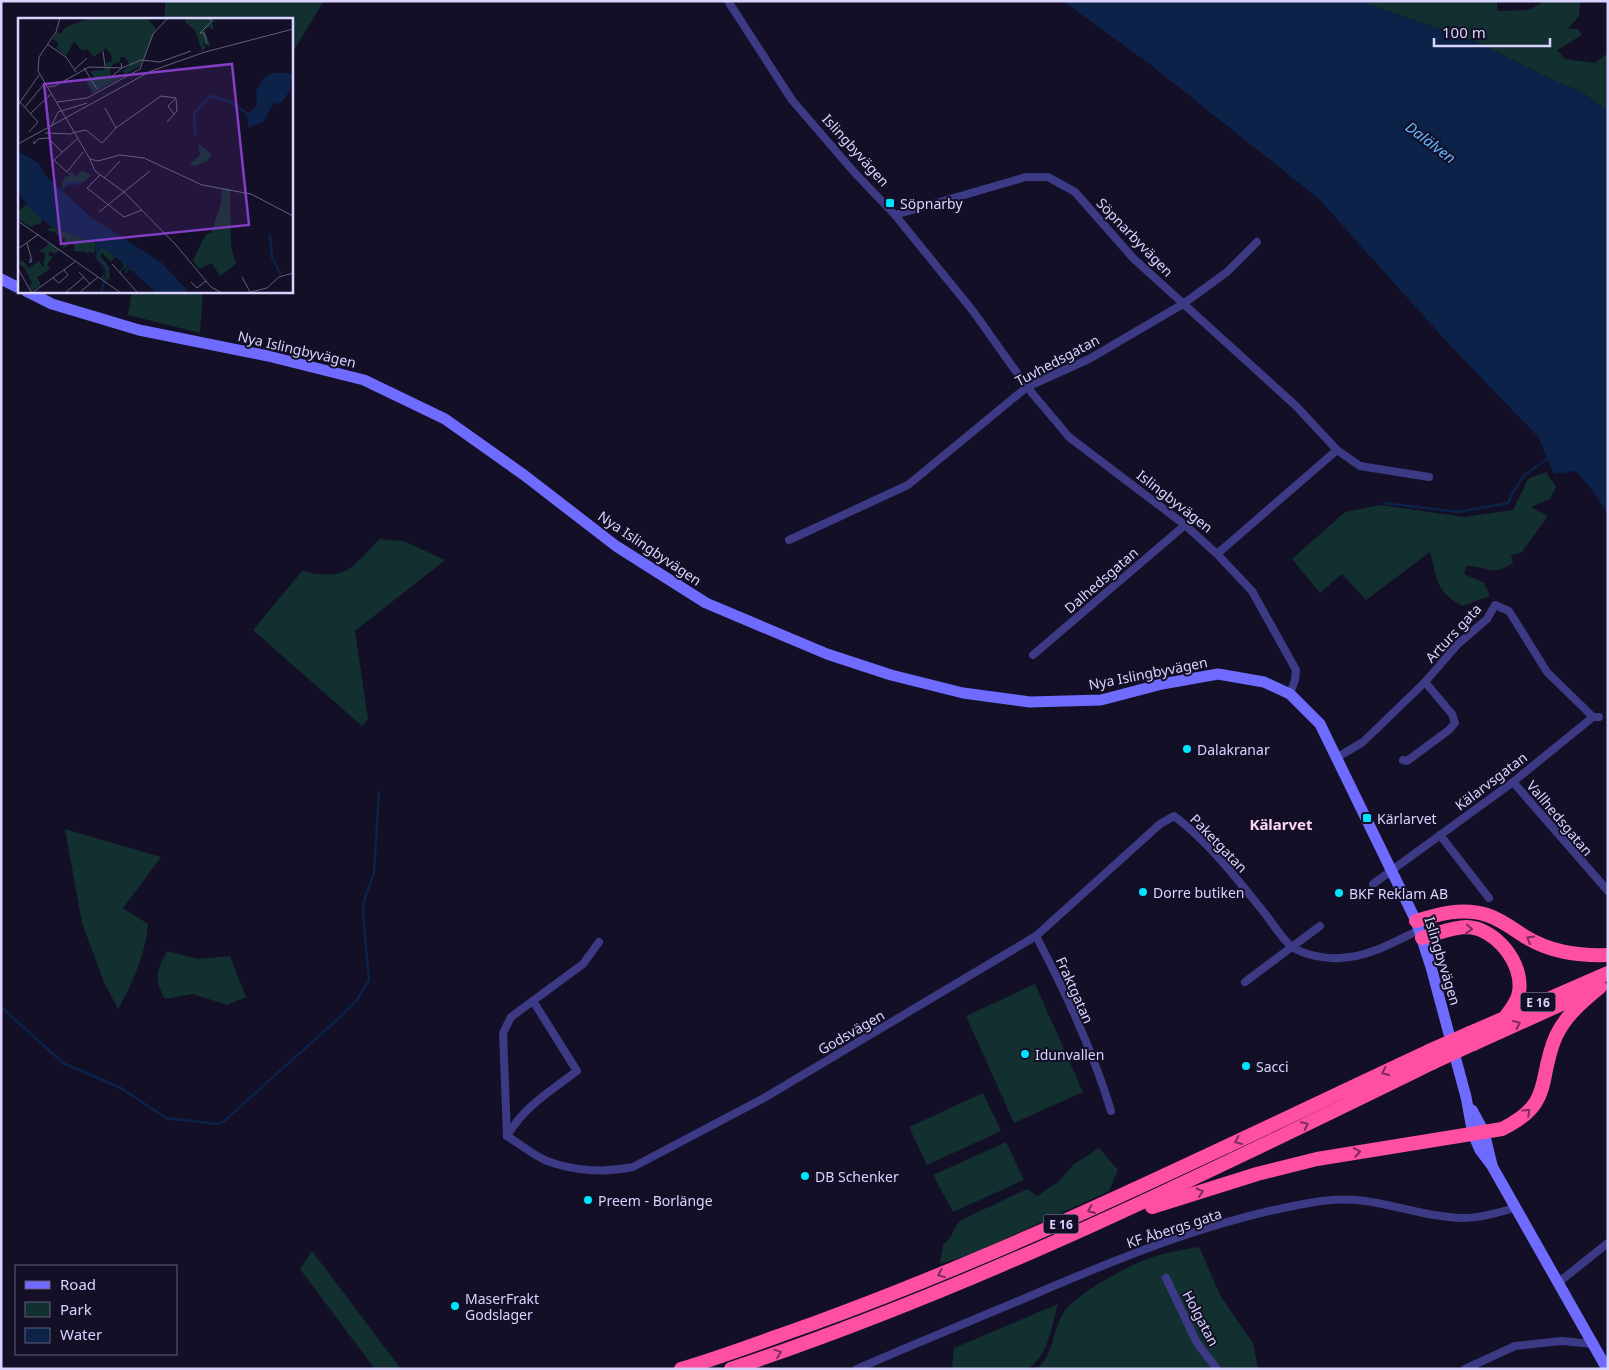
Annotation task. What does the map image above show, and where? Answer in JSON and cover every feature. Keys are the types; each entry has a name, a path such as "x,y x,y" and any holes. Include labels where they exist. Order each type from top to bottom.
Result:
{"highway":[{"path":"1419,930 1448,913 1473,912 1497,920 1550,949 1575,955 1608,955"},
{"path":"1419,930 1467,927 1483,931 1502,945 1511,958 1520,985 1518,998 1506,1016"},
{"name":"E 16","path":"1471,1038 1506,1016 1608,973"},
{"path":"1103,1222 1257,1174 1317,1159 1502,1129 1516,1122 1531,1108 1541,1094 1550,1055 1559,1031 1574,1010 1604,986"},
{"name":"E 16","path":"681,1369 866,1304 1004,1248 1471,1038 1604,986"},
{"name":"E 16","path":"732,1369 952,1288 1103,1222 1431,1057"}],"street":[{"name":"Islingbyvägen","path":"728,1 792,100 854,172 895,215 973,311 1027,387 1069,437 1185,524 1252,591 1296,670 1290,694 1320,724 1338,757 1419,930 1466,1098 1492,1166 1514,1208 1607,1369"},
{"name":"Söpnarbyvägen","path":"895,215 1026,177 1048,177 1075,192 1133,258 1296,406 1337,450 1360,466 1429,477"},
{"name":"Tuvhedsgatan","path":"789,540 908,485 1027,387 1089,359 1184,304 1227,272 1257,242"},
{"path":"1,279 18,288"},
{"name":"Nya Islingbyvägen","path":"28,292 52,304 139,330 268,356 364,380 446,419 524,475 616,546 706,603 827,654 891,675 963,693 1030,702 1101,700 1162,684 1218,674 1264,682 1290,694"},
{"path":"1217,554 1337,450"},
{"name":"Dalhedsgatan","path":"1033,655 1185,524"},
{"name":"Arturs gata","path":"1338,757 1363,742 1425,682 1458,644 1487,619 1495,605 1508,611 1547,672 1596,717"},
{"path":"1403,760 1408,761 1455,724 1452,714 1425,682"},
{"name":"Kälarvsgatan","path":"1373,884 1513,782 1596,717"},
{"name":"Vallhedsgatan","path":"1513,782 1608,891"},
{"name":"Godsvägen","path":"507,1136 546,1161 581,1169 622,1169 633,1167 764,1098 1036,936 1160,824 1174,816"},
{"name":"Paketgatan","path":"1174,816 1189,827 1232,874 1292,947"},
{"path":"1440,835 1489,898"},
{"path":"1245,982 1320,926"},
{"path":"1292,947 1314,955 1340,958 1363,954 1384,947 1419,930"},
{"name":"Fraktgatan","path":"1036,936 1084,1041 1104,1088 1111,1111"},
{"path":"507,1136 503,1033 511,1017 583,964 600,942"},
{"path":"507,1136 517,1119 534,1102 577,1071 533,1001"},
{"name":"KF Åbergs gata","path":"857,1369 1131,1255 1188,1235 1261,1214 1304,1204 1350,1198 1463,1218 1489,1215 1514,1208"},
{"path":"1558,1282 1608,1243"},
{"name":"Holgatan","path":"1166,1278 1197,1343 1217,1369"},
{"path":"1465,1369 1515,1346 1562,1341 1593,1344"}],"green space":[{"path":"165,1 324,1 292,53 292,18 165,18"},
{"path":"1358,1 1497,1 1497,11 1529,10 1545,1 1583,1 1580,3 1579,16 1568,29 1578,29 1582,35 1557,50 1565,59 1595,63 1608,53 1608,111 1580,91 1559,83 1477,42"},
{"path":"132,292 203,292 200,333 128,315"},
{"path":"1546,472 1556,487 1550,499 1531,507 1548,516 1521,553 1511,555 1513,563 1494,571 1466,566 1464,574 1484,583 1490,596 1462,606 1446,595 1442,589 1436,577 1430,552 1366,600 1342,574 1320,593 1292,559 1345,512 1381,505 1464,517 1513,510 1528,479"},
{"path":"380,539 404,541 445,560 355,631 368,719 362,726 253,630 302,571 329,575 347,570"},
{"path":"65,829 161,857 123,908 148,924 147,935 137,968 118,1009 104,982 82,923"},
{"path":"167,951 198,959 230,956 246,997 227,1005 193,994 165,999 159,986 158,975 160,964"},
{"name":"Idunvallen","path":"1035,984 1083,1092 1014,1123 966,1016"},
{"path":"983,1093 1001,1131 927,1165 909,1127"},
{"path":"1006,1142 1024,1180 953,1212 933,1175"},
{"path":"1099,1148 1118,1170 1109,1191 972,1254 940,1264 943,1245 950,1238 959,1221 1027,1189 1037,1196 1057,1183 1074,1164"},
{"path":"1199,1247 1221,1297 1253,1343 1258,1369 1037,1369 1047,1356 1063,1314 1078,1298 1116,1274 1141,1262 1162,1254"},
{"path":"312,1251 401,1369 375,1369 300,1269"},
{"path":"1058,1304 1045,1348 1041,1356 1028,1369 952,1369 954,1348"}],"water":[{"name":"Dalälven","path":"1063,1 1358,1 1477,42 1559,83 1580,91 1608,111 1608,514 1593,491 1576,471 1554,474 1539,438 1446,341 1318,198 1152,66"}],"waterway":[{"path":"1384,503 1458,512 1508,503 1524,476 1549,458"},
{"path":"1,1007 63,1063 121,1088 166,1118 217,1124 223,1122 340,1017 357,1000 369,980 363,915 364,901 374,873 379,792"}],"place":[{"name":"Söpnarby","path":"890,203"},
{"name":"Dalakranar","path":"1187,749"},
{"name":"Kärlarvet","path":"1367,818"},
{"name":"Dorre butiken","path":"1143,892"},
{"name":"BKF Reklam AB","path":"1339,893"},
{"name":"Idunvallen","path":"1025,1054"},
{"name":"Sacci","path":"1246,1066"},
{"name":"DB Schenker","path":"805,1176"},
{"name":"Preem - Borlänge","path":"588,1200"},
{"name":"MaserFrakt Godslager","path":"455,1306"}],"district":[{"name":"Kälarvet","path":"1281,824"}]}
